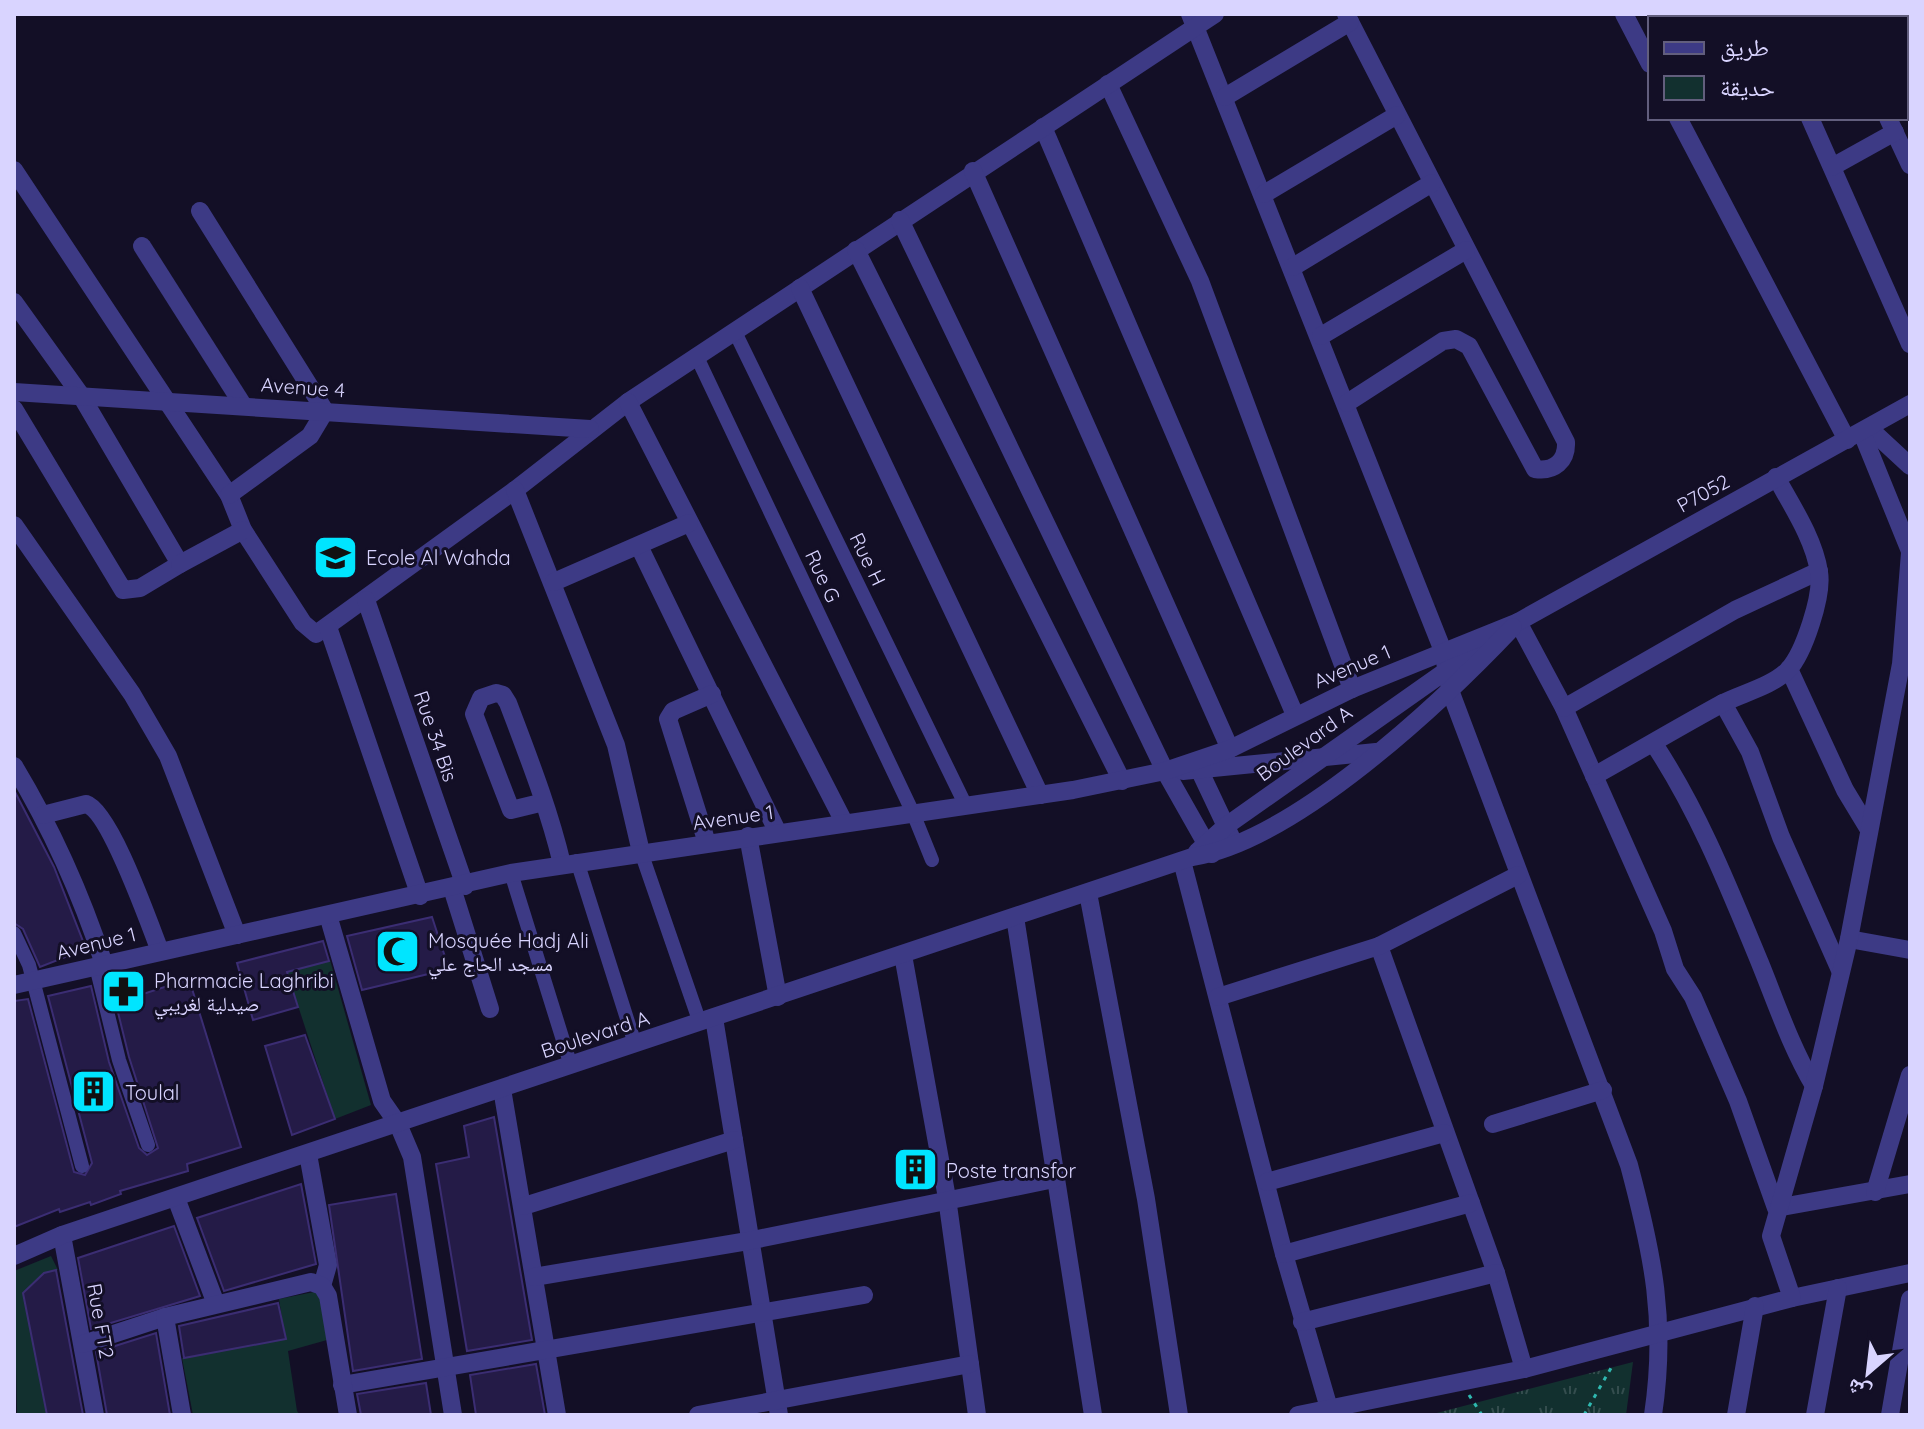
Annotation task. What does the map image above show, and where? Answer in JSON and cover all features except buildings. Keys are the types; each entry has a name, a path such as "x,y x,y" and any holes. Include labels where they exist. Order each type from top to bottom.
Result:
{"street":[{"path":"14,170 229,495 243,530 307,630 316,634 515,490 590,429 696,355 1108,84 1193,20 1215,14"},
{"path":"1624,14 1648,60"},
{"path":"1225,97 1348,18 1566,442 1562,462 1545,470 1535,469 1469,346 1456,339 1443,341 1347,403"},
{"path":"1193,20 1347,403 1444,660 1451,693 1518,875 1603,1090 1648,1235 1661,1332 1653,1415"},
{"path":"1108,84 1200,281 1352,689"},
{"path":"1264,194 1397,115"},
{"path":"1679,120 1859,434 1910,552 1901,664 1849,939 1814,1086 1776,1208 1771,1236 1792,1298"},
{"path":"1811,120 1910,344"},
{"path":"1832,167 1891,125 1910,165"},
{"path":"1043,127 1295,715"},
{"path":"973,171 1230,749"},
{"path":"1293,267 1432,183"},
{"path":"200,211 325,411 310,436 229,495"},
{"path":"900,220 1165,771 1198,854 1218,997 1302,1322 1330,1412"},
{"path":"142,246 243,405"},
{"path":"856,250 1122,781"},
{"path":"1321,336 1466,250"},
{"path":"800,288 1040,795"},
{"path":"14,302 80,394 180,564"},
{"name":"Rue H","path":"735,332 965,804"},
{"name":"Rue G","path":"696,355 913,813 932,860"},
{"name":"Avenue 4","path":"14,392 590,429"},
{"path":"628,402 844,822"},
{"name":"P7052","path":"1444,660 1910,404"},
{"path":"14,409 123,590 140,588 243,530"},
{"path":"1859,434 1910,466"},
{"path":"1594,776 1789,669 1815,616 1820,594 1819,571 1803,527 1776,477"},
{"path":"515,490 616,745 641,852 707,1020 734,1140 748,1241 778,1408"},
{"path":"554,582 689,523"},
{"path":"14,525 132,694 168,756 237,935"},
{"path":"639,546 778,833"},
{"path":"1564,708 1735,610 1819,571"},
{"name":"Rue 34 Bis","path":"366,600 459,887 490,1009"},
{"path":"1518,622 1564,708 1663,931 1675,969 1712,1038 1776,1208"},
{"name":"P7052","path":"1451,693 1518,622"},
{"path":"328,627 420,896"},
{"name":"Avenue 1","path":"14,985 420,896 511,873 1040,795 1199,766 1352,689 1444,660"},
{"name":"Boulevard A","path":"1198,854 1226,826 1324,756 1444,660"},
{"path":"1789,669 1845,790 1868,828"},
{"path":"544,802 511,810 474,714 481,698 496,693 506,698 635,1044"},
{"name":"Boulevard A","path":"14,1256 62,1235 1198,854 1236,847 1305,806 1451,693"},
{"path":"707,843 668,719 673,711 712,694"},
{"path":"1723,703 1750,752 1781,837 1804,882 1840,970"},
{"path":"1654,744 1677,778 1720,867 1786,1030 1814,1086"},
{"path":"1236,847 1199,766 1376,752"},
{"path":"14,766 43,815 84,904 119,1060 148,1145"},
{"path":"43,815 86,804 92,806 110,833 160,951"},
{"path":"748,836 778,997"},
{"path":"511,873 571,1066"},
{"path":"1218,997 1379,946 1518,875"},
{"path":"1088,893 1146,1199 1179,1415"},
{"path":"328,915 382,1101 398,1124 412,1157 453,1415"},
{"path":"1015,917 1093,1415"},
{"path":"14,933 34,981 82,1166"},
{"path":"1849,939 1910,950"},
{"path":"1379,946 1496,1273 1524,1369"},
{"path":"903,955 947,1198 977,1415"},
{"path":"1875,1192 1910,1075"},
{"path":"502,1089 557,1415"},
{"path":"1493,1124 1603,1090"},
{"path":"1267,1182 1444,1133"},
{"path":"524,1206 734,1140"},
{"path":"308,1154 328,1265 322,1286"},
{"path":"534,1277 748,1241 947,1198 1054,1179"},
{"path":"1776,1208 1910,1184"},
{"path":"176,1198 216,1304"},
{"path":"1284,1254 1471,1203"},
{"name":"Rue FT2","path":"62,1235 95,1415"},
{"path":"1302,1322 1496,1273"},
{"path":"1298,1415 1330,1412 1524,1369 1755,1306 1910,1273"},
{"path":"83,1344 165,1317 305,1282 322,1286 328,1296 348,1415"},
{"path":"1815,1415 1838,1288"},
{"path":"342,1385 864,1295"},
{"path":"1890,1415 1910,1299"},
{"path":"1736,1415 1755,1306"},
{"path":"165,1317 182,1415"},
{"path":"698,1415 778,1408 970,1364"}],"path":[{"path":"1584,1415 1611,1368"},
{"path":"1466,1382 1472,1404 1482,1415"}],"green space":[{"path":"330,960 371,1105 335,1119 287,972"},
{"path":"51,1256 58,1270 44,1273 23,1293 47,1415 17,1415 14,1271"},
{"path":"314,1292 320,1296 327,1340 288,1351 300,1415 193,1415 182,1358 285,1339 279,1299"},
{"path":"1633,1362 1626,1415 1429,1415"}],"place":[{"name":"Ecole Al Wahda","path":"335,557"},
{"name":"Mosquée Hadj Ali مسجد الحاج علي","path":"397,952"},
{"name":"Pharmacie Laghribi صيدلية لغريبي","path":"123,991"},
{"name":"Toulal","path":"94,1092"},
{"name":"Poste transfor","path":"915,1170"}]}
